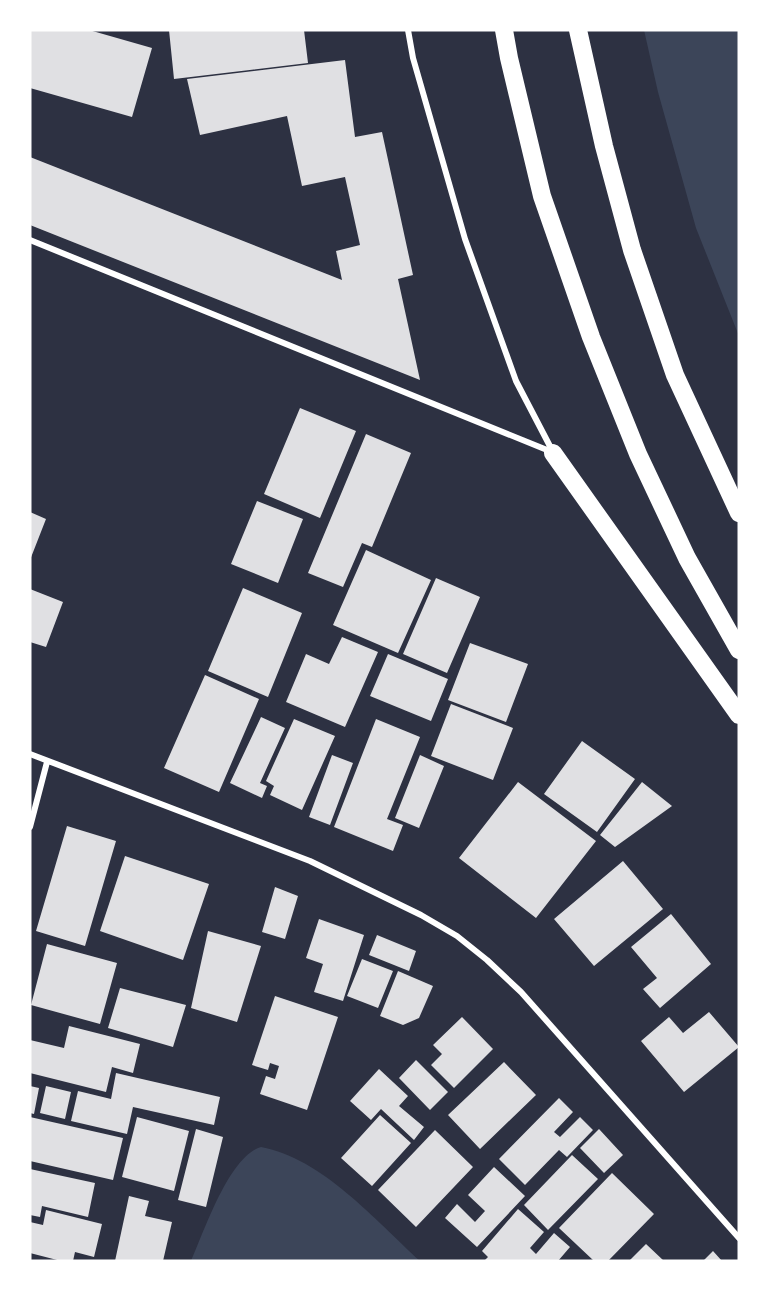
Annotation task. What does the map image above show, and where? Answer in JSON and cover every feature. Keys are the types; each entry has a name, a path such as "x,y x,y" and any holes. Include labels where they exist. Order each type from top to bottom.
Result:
{"highway":[{"path":"504,30 508,58 542,196 591,337 638,454 667,516 687,558 739,650"},
{"path":"578,30 604,146 632,250 675,375 739,513"},
{"path":"553,453 739,715"}],"street":[{"path":"408,30 413,58 465,239 516,381 553,453"},
{"path":"30,240 553,453"},
{"path":"30,754 310,861 421,915 457,936 521,992 739,1238"},
{"path":"30,827 48,762"}],"shaded area":[{"path":"644,30 739,30 739,336 696,228 658,92"},
{"path":"261,1147 284,1153 327,1177 420,1261 191,1261 228,1179 249,1153"}],"building":[{"path":"30,30 89,30 152,48 132,117 30,88"},
{"path":"169,30 304,30 308,63 174,79"},
{"path":"345,60 355,137 382,132 413,275 398,279 420,380 30,225 30,157 342,280 336,251 360,245 345,177 302,186 287,116 200,135 187,79"},
{"path":"300,408 356,431 320,518 264,494"},
{"path":"366,434 411,453 372,547 362,543 343,587 308,573"},
{"path":"257,501 303,519 278,583 231,564"},
{"path":"30,512 46,519 30,560"},
{"path":"366,550 431,580 398,653 333,625"},
{"path":"436,578 480,597 447,673 403,654"},
{"path":"243,588 302,613 268,697 208,671"},
{"path":"30,589 63,602 46,647 30,642"},
{"path":"342,637 378,652 345,727 286,702 306,654 329,664"},
{"path":"470,643 528,664 506,722 448,700"},
{"path":"388,654 448,679 431,721 370,696"},
{"path":"205,675 259,699 219,792 164,768"},
{"path":"451,704 513,728 493,780 431,756"},
{"path":"261,717 285,728 260,783 267,786 262,798 230,783"},
{"path":"294,719 335,736 302,810 270,795 274,786 266,781"},
{"path":"376,719 420,737 387,819 403,825 393,851 334,827"},
{"path":"582,741 635,779 597,832 544,794"},
{"path":"332,755 353,763 330,825 309,817"},
{"path":"420,755 444,766 419,828 395,818"},
{"path":"518,782 596,841 536,918 459,858"},
{"path":"642,782 672,806 615,847 600,835"},
{"path":"67,826 116,841 85,946 36,931"},
{"path":"125,856 209,884 183,960 100,931"},
{"path":"623,861 663,909 594,966 554,919"},
{"path":"275,887 298,896 285,939 262,932"},
{"path":"671,914 711,964 660,1008 643,989 657,978 631,947"},
{"path":"319,919 364,935 343,1001 314,992 323,964 306,958"},
{"path":"208,931 261,946 237,1022 191,1008"},
{"path":"377,935 416,951 409,971 369,955"},
{"path":"47,944 117,963 100,1024 31,1005"},
{"path":"362,959 393,971 378,1008 347,996"},
{"path":"398,971 433,986 419,1018 403,1025 380,1016"},
{"path":"120,988 186,1005 173,1047 108,1028"},
{"path":"275,996 338,1017 307,1110 260,1094 266,1076 275,1079 279,1066 270,1063 268,1070 252,1065"},
{"path":"709,1012 739,1047 684,1092 641,1041 669,1017 683,1033"},
{"path":"462,1017 493,1049 454,1088 431,1065 442,1054 433,1045"},
{"path":"69,1026 140,1044 133,1073 112,1067 106,1092 30,1073 30,1040 64,1048"},
{"path":"416,1060 448,1092 430,1110 399,1078"},
{"path":"504,1062 536,1095 480,1149 448,1115"},
{"path":"379,1069 408,1096 399,1106 424,1127 414,1140 381,1109 371,1120 350,1101"},
{"path":"116,1073 220,1097 214,1125 133,1107 127,1134 71,1121 78,1091 111,1099"},
{"path":"30,1086 39,1088 34,1114 30,1113"},
{"path":"46,1086 71,1092 65,1119 40,1113"},
{"path":"559,1098 573,1112 554,1132 560,1137 580,1117 593,1130 567,1157 559,1150 525,1185 499,1159"},
{"path":"380,1115 411,1143 372,1186 341,1158"},
{"path":"30,1117 123,1138 113,1180 30,1161"},
{"path":"137,1117 189,1131 174,1191 122,1177"},
{"path":"196,1129 223,1137 206,1207 178,1200"},
{"path":"599,1129 623,1155 604,1173 580,1148"},
{"path":"435,1130 473,1167 416,1227 378,1190"},
{"path":"572,1155 598,1179 548,1230 524,1205"},
{"path":"494,1167 525,1196 477,1247 445,1218 457,1204 475,1222 485,1211 468,1195"},
{"path":"30,1169 95,1183 88,1217 42,1206 40,1217 30,1215"},
{"path":"612,1173 654,1214 608,1261 594,1261 559,1228"},
{"path":"129,1196 149,1201 145,1216 172,1222 163,1261 115,1261"},
{"path":"518,1209 544,1232 530,1248 536,1254 554,1233 570,1247 558,1261 484,1261 488,1257 482,1251"},
{"path":"46,1210 102,1224 94,1257 75,1252 73,1261 61,1261 30,1253 30,1222 43,1225"},
{"path":"646,1244 664,1261 629,1261"},
{"path":"713,1251 722,1261 703,1261"}]}
